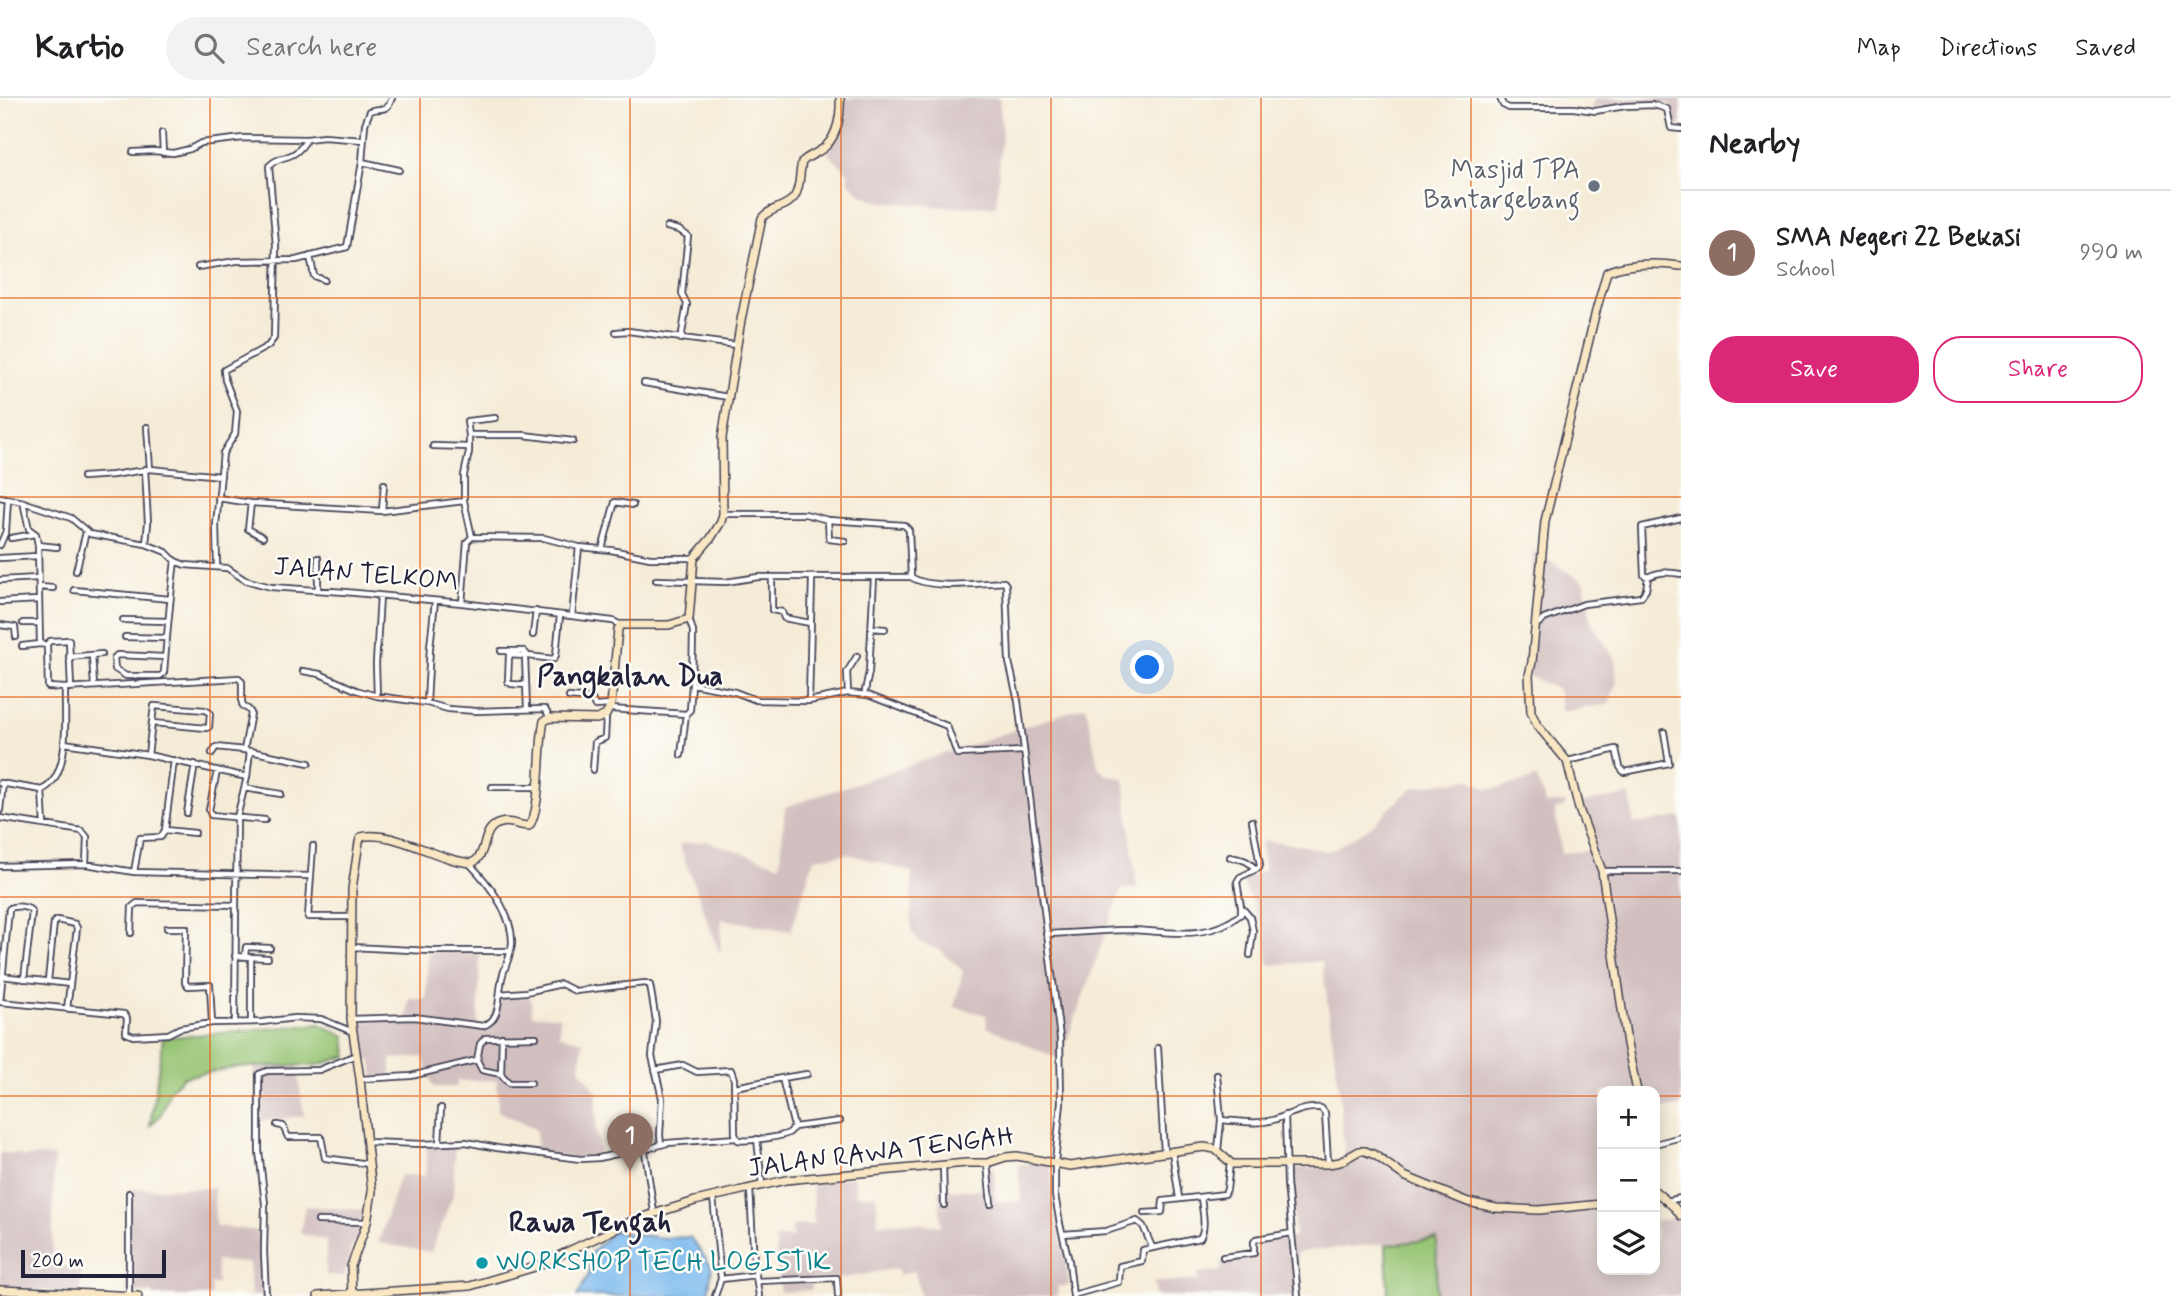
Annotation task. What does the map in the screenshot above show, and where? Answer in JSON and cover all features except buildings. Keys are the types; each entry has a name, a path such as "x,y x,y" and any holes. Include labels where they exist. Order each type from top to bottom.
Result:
{"street":[{"path":"198,267 220,262 296,260 349,246 365,124 370,111 389,107 392,98"},
{"path":"681,755 692,684 693,631 690,619 694,558 711,538 723,514 722,438 762,218 790,202 796,193 800,166 828,143 840,118 840,98"},
{"path":"1500,98 1503,105 1509,108 1563,107 1595,111 1654,105 1667,109 1671,128 1681,129"},
{"path":"162,133 163,153"},
{"path":"133,152 163,153 190,149 214,140 243,138 324,137 363,140"},
{"path":"217,566 218,498 223,453 235,434 237,411 224,370 268,346 274,338 276,261 269,166 275,160 288,158 300,151 307,139"},
{"path":"362,162 399,170"},
{"path":"667,227 688,236 682,294 688,301 681,339"},
{"path":"310,256 314,276 324,280"},
{"path":"1636,1086 1602,871 1579,809 1567,761 1542,733 1531,712 1529,675 1545,521 1607,272 1616,268 1662,264 1681,267"},
{"path":"616,332 628,331 737,345"},
{"path":"644,383 728,397"},
{"path":"472,537 464,502 464,475 469,447 467,421 495,418"},
{"path":"146,544 147,427"},
{"path":"469,435 524,435 573,441"},
{"path":"433,446 469,447"},
{"path":"83,477 147,469 221,476"},
{"path":"382,511 384,484"},
{"name":"JALAN TELKOM","path":"0,497 71,518 86,532 120,541 146,544 166,552 175,561 185,565 227,568 245,580 271,587 536,611 613,621 621,625"},
{"path":"218,498 251,503 382,511 464,502"},
{"path":"0,545 6,531 8,499"},
{"path":"23,502 29,529 36,534 38,545 40,644"},
{"path":"602,549 615,502 633,505"},
{"path":"251,503 248,529 263,537"},
{"path":"15,515 24,514"},
{"path":"723,514 805,514 828,520 904,525 909,530 911,577"},
{"path":"1648,577 1644,575 1642,527 1681,518"},
{"path":"828,520 829,539 845,541"},
{"path":"76,571 86,532"},
{"path":"11,538 36,534"},
{"path":"462,603 467,542 472,537 544,538 579,547 650,558 694,558"},
{"path":"38,545 57,547"},
{"path":"572,616 579,547"},
{"path":"0,558 38,556"},
{"path":"318,558 318,590"},
{"path":"165,657 117,655 113,663 122,675 163,674 165,657 167,638 170,599 175,561"},
{"path":"1648,577 1662,572 1681,574"},
{"path":"656,580 734,582 758,577 911,577 919,582 933,584 1006,584 1009,662 1018,701 1060,1038 1061,1102 1055,1195 1073,1295 1119,1282 1120,1266 1142,1261 1142,1251 1199,1238 1203,1234 1204,1226 1201,1197"},
{"path":"865,691 869,672 874,577"},
{"path":"1535,626 1544,619 1592,603 1641,597 1646,590 1648,577"},
{"path":"0,580 38,578"},
{"path":"772,578 772,610 782,611 783,618 810,623"},
{"path":"809,701 813,578"},
{"path":"38,587 53,588"},
{"path":"74,590 170,599"},
{"path":"377,696 380,596"},
{"path":"0,602 38,600"},
{"path":"427,703 435,601"},
{"path":"533,635 536,611"},
{"path":"501,651 524,651 528,656 554,659 560,615"},
{"path":"593,770 595,741 605,738 618,629 621,625 669,625 690,619"},
{"path":"123,620 168,621"},
{"path":"23,623 39,623"},
{"path":"0,625 15,627 16,637"},
{"path":"872,628 885,629"},
{"path":"125,637 167,638"},
{"path":"0,810 1,783 42,790 60,771 64,743 68,688 70,642 68,639 50,641 47,645 48,687 68,688 239,678 242,682 242,704 251,713 247,776 237,817 235,1023"},
{"path":"22,646 47,645"},
{"path":"92,654 94,686"},
{"path":"69,657 102,654"},
{"path":"526,685 508,682 509,655 525,656 527,709"},
{"path":"848,693 847,672 857,656"},
{"path":"303,671 320,674 377,696 427,703 448,709 544,709 550,718"},
{"path":"692,684 736,692 757,700 809,701 848,693 868,695 947,726 957,754 1024,751"},
{"path":"569,697 592,699 595,706 608,710 686,714"},
{"path":"148,755 153,707 156,705 205,710 210,713 209,727 206,728 153,723"},
{"path":"469,863 480,858 488,832 495,825 503,822 524,826 532,823 543,723 550,718 597,719 608,710"},
{"path":"1567,761 1616,749 1620,767 1624,772 1669,763 1664,732"},
{"path":"64,743 148,755 247,776"},
{"path":"212,753 216,747 247,750 309,763"},
{"path":"134,872 139,838 161,837 165,830 174,760"},
{"path":"187,813 195,764"},
{"path":"217,771 209,813 265,820"},
{"path":"492,788 538,787"},
{"path":"244,788 281,794"},
{"path":"42,790 44,825"},
{"path":"0,817 4,820 85,834 86,864"},
{"path":"1046,934 1126,930 1168,934 1204,932 1235,919 1241,914 1237,882 1240,877 1260,865 1252,821"},
{"path":"165,830 195,833"},
{"path":"351,1019 414,1017 484,1026 490,1023 496,1014 512,942 506,917 484,878 469,863 390,839 363,836 359,842 352,890 351,1019 372,1192 367,1222 351,1266 352,1295"},
{"path":"313,846 307,916 352,917"},
{"path":"1230,857 1247,861 1255,870"},
{"path":"0,866 86,864 134,872 310,876"},
{"path":"1602,871 1681,871"},
{"path":"131,933 132,907 137,903 236,905"},
{"path":"24,979 32,912 28,908 12,907 9,909 0,1002 124,1014 127,1018 126,1032 133,1036 168,1034 180,1028 212,1023 309,1018 327,1021 353,1032"},
{"path":"1241,907 1250,917 1253,932 1250,955"},
{"path":"48,981 57,920 75,924 77,926 67,1009"},
{"path":"167,928 183,927 187,930 185,983 188,986 210,985 212,1023"},
{"path":"251,1022 246,947 270,948"},
{"path":"352,947 510,951"},
{"path":"235,956 268,958"},
{"path":"1,976 70,984"},
{"path":"500,994 523,993 561,984 575,990 648,984 652,989 656,1021 652,1056 662,1098 661,1144"},
{"path":"500,1074 502,1037"},
{"path":"531,1083 509,1083 500,1074 482,1070 477,1060 482,1040 485,1038 536,1037"},
{"path":"1158,1048 1168,1151 1179,1198"},
{"path":"266,1296 265,1204 259,1151 259,1074 267,1071 319,1070 356,1055"},
{"path":"360,1079 411,1076 477,1060"},
{"path":"655,1070 683,1065 697,1072 731,1070 734,1074 737,1138"},
{"path":"735,1087 807,1074"},
{"path":"1217,1075 1221,1120 1218,1151 1230,1163 1328,1164 1365,1151 1404,1175 1468,1202 1496,1208 1539,1210 1597,1204"},
{"path":"782,1079 794,1127"},
{"path":"1221,1120 1261,1122 1297,1113 1308,1107 1324,1110 1328,1164"},
{"path":"439,1143 441,1108"},
{"path":"1286,1115 1286,1164 1298,1296"},
{"path":"366,1142 466,1142 580,1159 598,1158 639,1148 644,1150 661,1144 757,1139 789,1132 794,1127 840,1121"},
{"path":"278,1125 283,1126 288,1137 321,1137 325,1158 369,1164"},
{"path":"1660,1143 1681,1137"},
{"path":"757,1139 762,1185"},
{"name":"JALAN RAWA TENGAH","path":"318,1296 470,1286 536,1267 654,1212 762,1185 803,1178 987,1163 1017,1156 1070,1166 1204,1147 1218,1151"},
{"path":"644,1150 654,1212"},
{"path":"987,1163 991,1203"},
{"path":"1144,1213 1161,1213 1162,1201 1225,1194 1230,1163"},
{"path":"943,1165 944,1205"},
{"path":"750,1188 759,1296"},
{"path":"129,1193 129,1296"},
{"path":"1660,1196 1681,1198"},
{"path":"713,1197 721,1279 715,1296"},
{"path":"1660,1197 1681,1216"},
{"path":"318,1220 367,1222"},
{"path":"1063,1234 1105,1231 1137,1221 1143,1226 1152,1248"},
{"path":"1223,1257 1254,1253 1256,1239 1292,1233"},
{"path":"721,1279 838,1278 838,1296"},
{"path":"0,1290 25,1294 138,1296"}],"shaded area":[{"path":"843,98 999,98 1002,133 996,206 948,207 877,201 863,195 849,182 848,172 828,154 840,132"},
{"path":"1596,98 1681,98 1681,126 1674,125 1670,104 1654,102 1590,108"},
{"path":"1533,551 1584,582 1592,624 1615,659 1617,682 1609,704 1562,712 1558,689 1528,676"},
{"path":"1086,706 1098,766 1105,774 1124,779 1137,888 1121,890 1060,1060 987,1027 986,1015 954,1007 963,971 940,950 921,943 911,931 912,872 848,854 814,858 791,931 722,919 720,954 679,844 707,841 780,865 785,807"},
{"path":"1537,778 1546,804 1565,802 1565,807 1555,810 1561,853 1596,850 1581,803 1630,795 1634,824 1681,817 1681,1106 1660,1109 1660,1086 1597,1086 1597,1275 1660,1275 1660,1221 1681,1216 1681,1296 1436,1296 1436,1239 1297,1252 1299,1296 1155,1296 1154,1282 1198,1281 1198,1273 1221,1271 1221,1261 1258,1255 1257,1242 1295,1237 1290,1168 1332,1167 1345,1162 1340,1097 1322,961 1269,965 1265,932 1242,880 1265,870 1262,841 1325,851 1334,849 1370,827 1412,788 1469,779 1489,790"},
{"path":"428,951 480,952 478,1025 497,1024 500,996 531,997 532,1015 559,1016 560,1035 583,1041 580,1069 597,1092 596,1128 600,1153 573,1158 537,1150 536,1130 498,1111 497,1080 457,1081 457,1087 433,1087 423,1057 391,1059 391,1075 374,1077 372,1060 360,1061 354,1022 407,1019 409,999 426,999"},
{"path":"297,1066 304,1116 258,1121 254,1067"},
{"path":"427,1143 455,1143 453,1195 431,1252 378,1243 400,1175 425,1176"},
{"path":"0,1153 20,1154 22,1157 54,1156 52,1266 81,1268 80,1293 0,1288"},
{"path":"1051,1161 1053,1211 1065,1253 1069,1285 1057,1287 1058,1296 920,1296 915,1271 899,1275 898,1268 845,1278 812,1279 811,1290 780,1292 775,1238 793,1237 792,1226 814,1224 812,1181 854,1177 856,1195 876,1195 878,1224 906,1222 941,1226 939,1190 984,1190 981,1167 994,1167 995,1202 1021,1201 1018,1165"},
{"path":"214,1188 215,1226 260,1231 267,1296 239,1296 251,1295 249,1263 216,1261 217,1284 211,1284 212,1296 153,1296 153,1293 127,1292 129,1189"},
{"path":"305,1206 364,1210 359,1237 351,1247 344,1276 326,1275 326,1240 300,1234"}],"green space":[{"path":"319,1024 345,1036 347,1056 318,1065 239,1067 183,1077 170,1090 161,1115 150,1126 163,1038"},
{"path":"1437,1239 1436,1296 1388,1296 1386,1245"}],"water":[{"path":"613,1231 663,1238 690,1237 712,1267 708,1296 577,1296 590,1272 588,1256"}],"place":[{"name":"Masjid TPA Bantargebang","path":"1594,186"},
{"name":"SMA Negeri 22 Bekasi","path":"630,1171"},
{"name":"WORKSHOP TECH LOGISTIK","path":"482,1263"}],"district":[{"name":"Pangkalan Dua","path":"630,677"},
{"name":"Rawa Tengah","path":"590,1222"}]}
